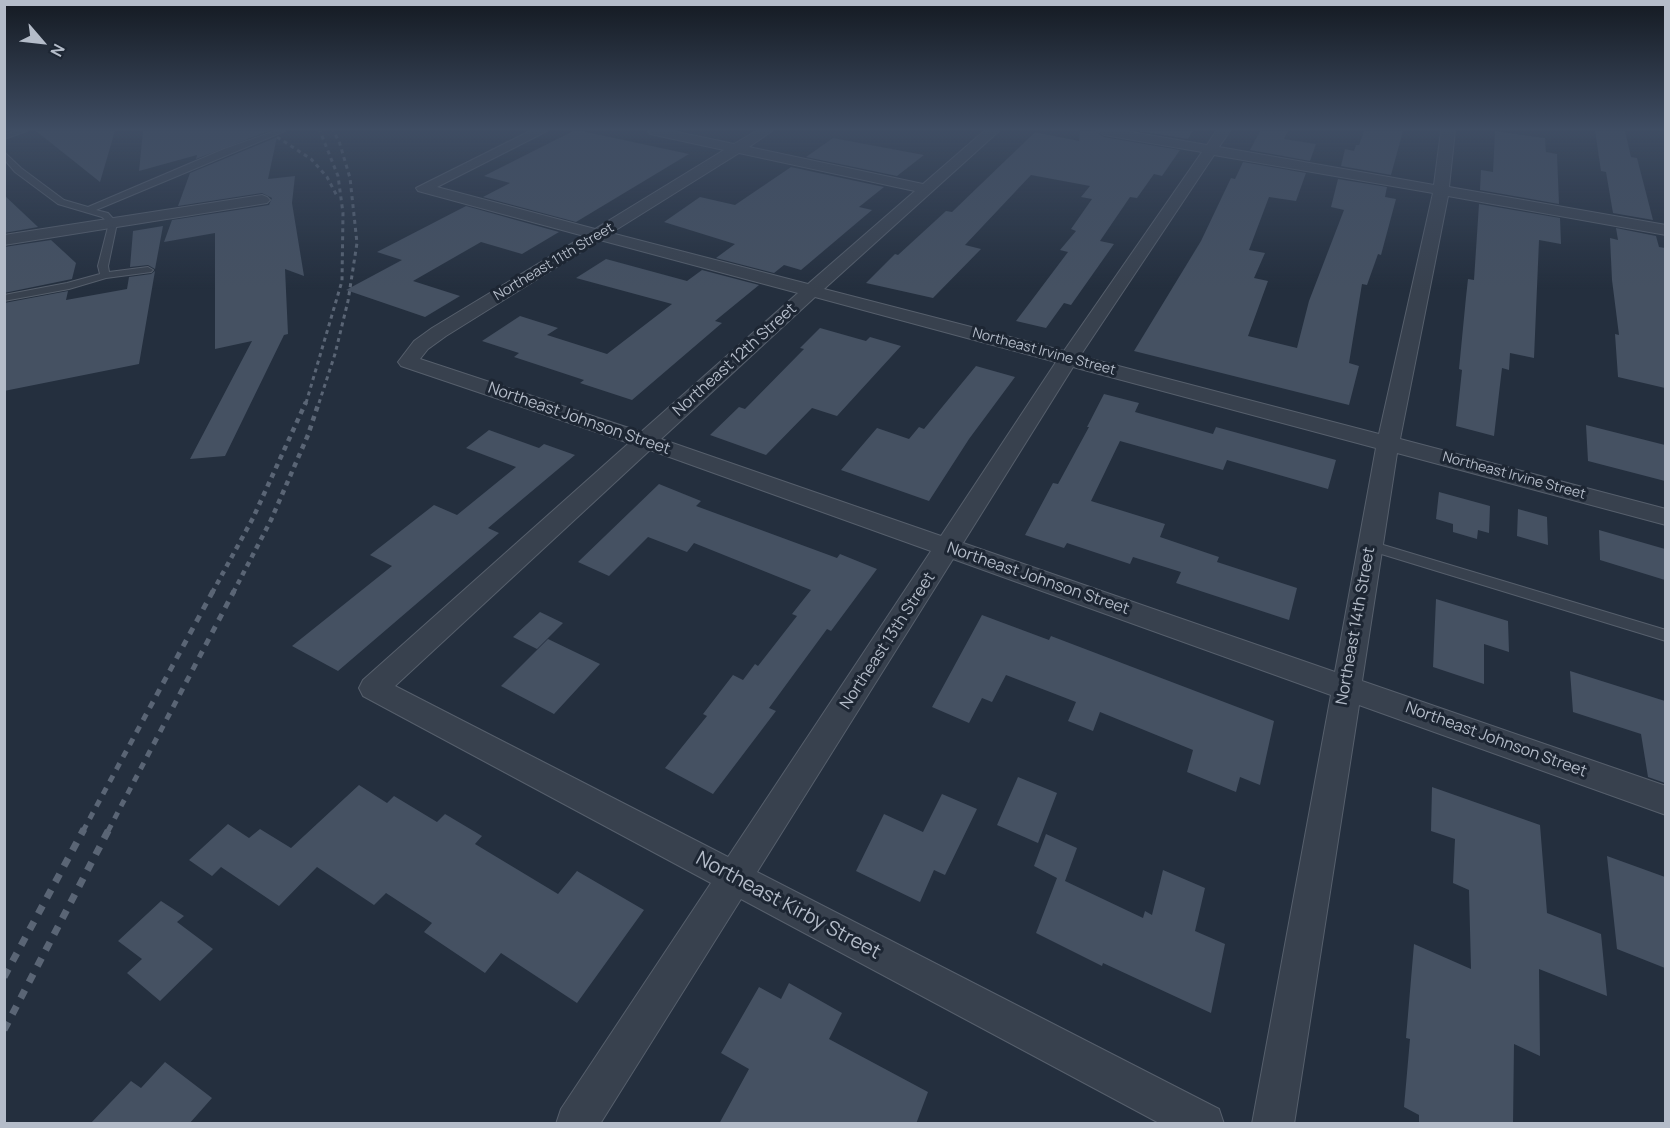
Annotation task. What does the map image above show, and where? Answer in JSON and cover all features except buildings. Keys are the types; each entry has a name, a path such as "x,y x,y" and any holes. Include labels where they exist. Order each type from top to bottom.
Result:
{"street":[{"name":"Northeast Irvine Street","path":"432,184 423,188 1665,517"},
{"name":"Northeast 11th Street","path":"408,362 420,345 439,332 681,184"},
{"path":"900,184 925,189"},
{"name":"Northeast 12th Street","path":"373,688 931,184"},
{"name":"Northeast 13th Street","path":"576,1124 1070,358 1188,184"},
{"path":"1413,184 1665,230"},
{"name":"Northeast 14th Street","path":"1273,1124 1388,443 1442,184"},
{"path":"4,240 262,200"},
{"name":"Northeast Johnson Street","path":"408,362 646,441 1346,686 1665,801"},
{"name":"Northeast Kirby Street","path":"373,688 1204,1124"}],"lane":[{"path":"36,184 61,202 105,215 113,223 103,266 105,275"},
{"path":"88,210 150,184"},
{"path":"4,298 69,286 105,275 148,270"},
{"path":"1370,546 1665,636"}],"railway":[{"path":"330,184 337,196"},
{"path":"306,403 342,281 343,213 339,184"},
{"path":"319,403 335,354 348,301 357,243 351,184"},
{"path":"212,593 253,518 306,402"},
{"path":"233,593 271,520 308,435 319,402"},
{"path":"83,831 213,591"},
{"path":"108,831 234,591"},
{"path":"4,977 84,829"},
{"path":"4,1030 109,829"}]}
